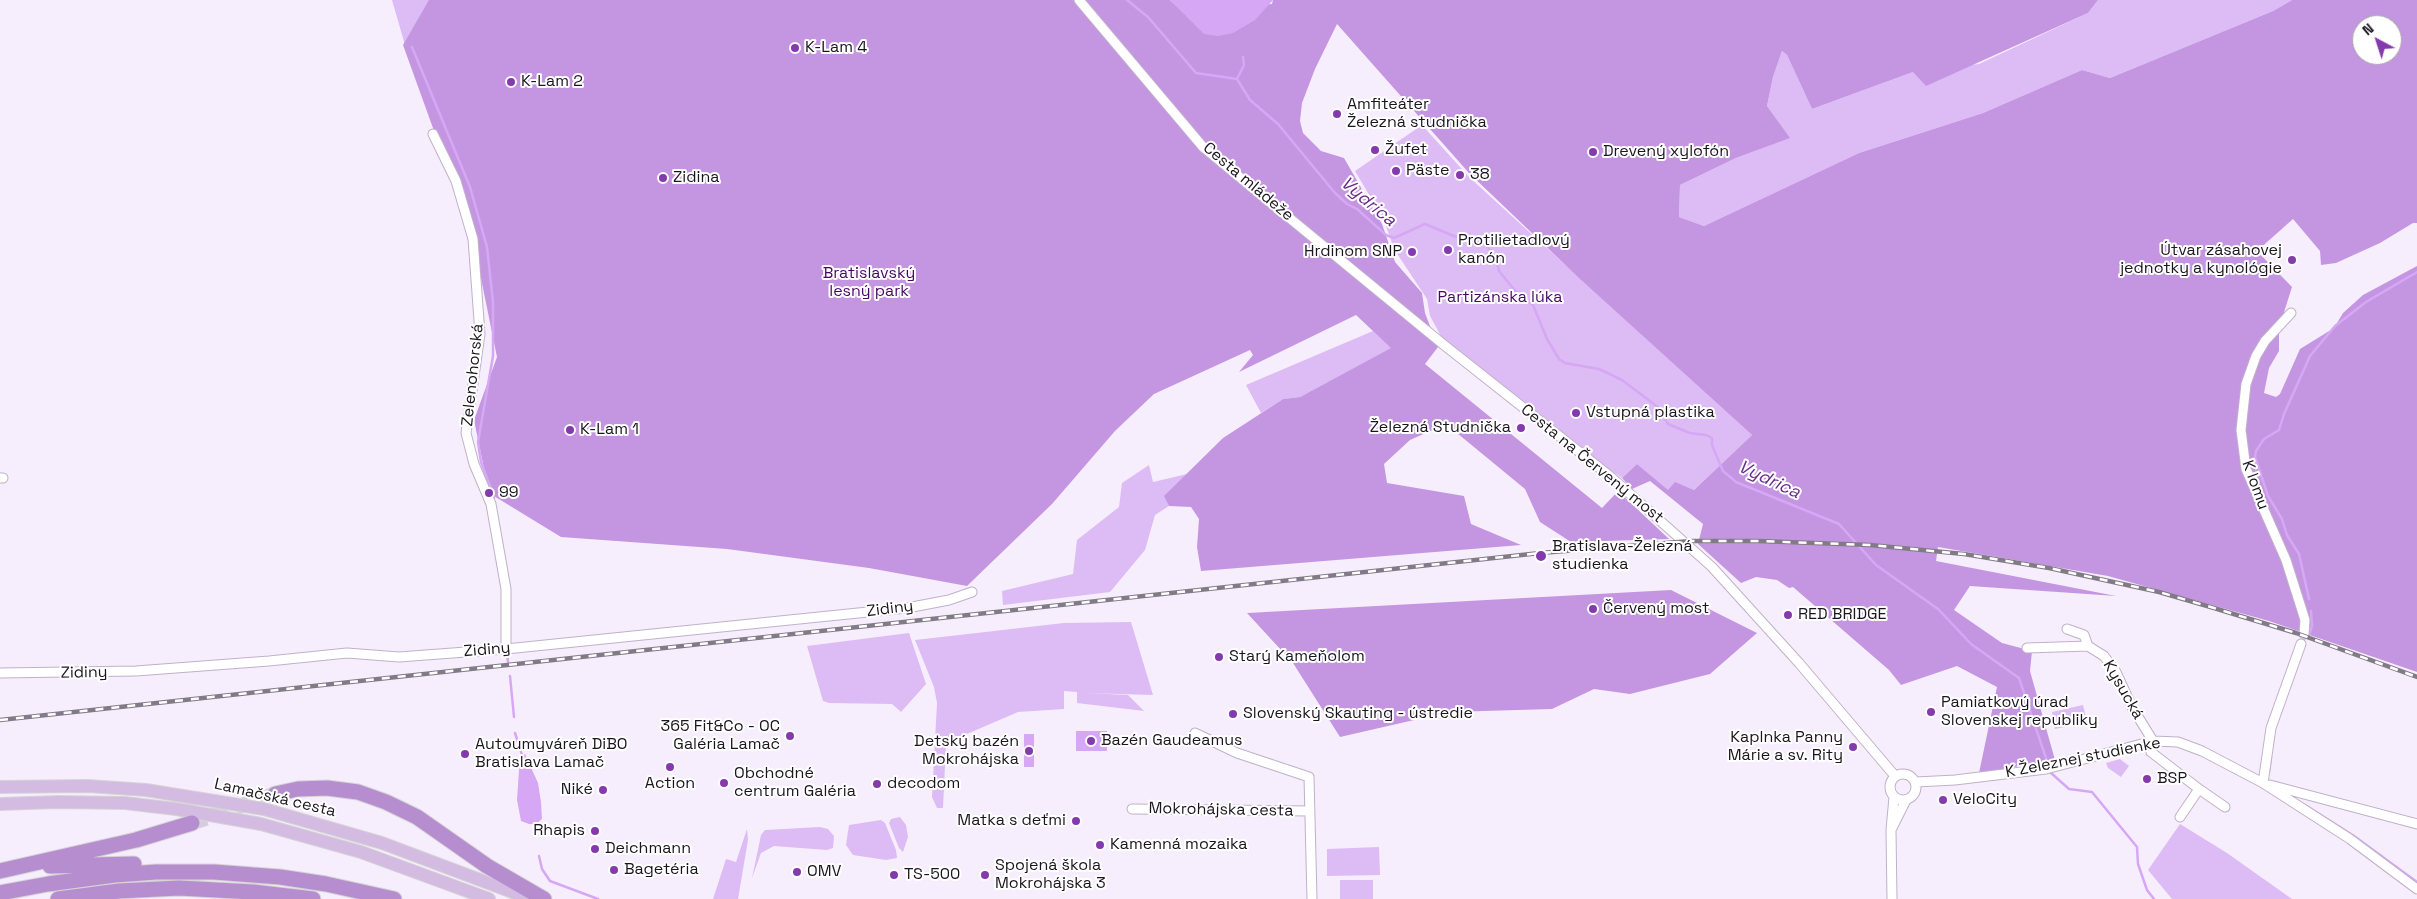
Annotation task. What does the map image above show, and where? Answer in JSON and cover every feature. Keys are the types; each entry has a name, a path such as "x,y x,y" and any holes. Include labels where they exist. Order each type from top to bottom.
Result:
{"highway":[{"path":"275,794 298,789 327,788 358,792 386,802 405,810 487,866 544,899"},
{"path":"0,871 136,840 192,823"},
{"path":"0,871 56,866 138,864 156,872"},
{"path":"0,893 87,878 156,872 214,872 280,877 326,884 394,899"},
{"path":"58,899 119,891 179,888 254,892 313,899"}],"main road":[{"name":"Lamačská cesta","path":"0,787 88,786 146,790 209,798 264,809 382,843 531,899"},
{"name":"Lamačská cesta","path":"0,804 58,802 125,803 176,809 253,822 361,852 489,899"}],"street":[{"name":"Cesta mládeže","path":"1079,0 1203,147 1439,341"},
{"name":"Zelenohorská","path":"433,134 456,181 473,239 480,334 466,433 474,464 491,504 506,590 506,648"},
{"name":"K lomu","path":"2291,313 2265,341 2256,356 2246,384 2241,430 2246,469 2286,560 2305,620 2304,634"},
{"name":"Cesta na Červený most","path":"1439,341 1610,477 1712,567 1799,663 1895,776"},
{"name":"Zidiny","path":"0,673 136,671 347,653 399,657 907,608 949,600 972,592"},
{"path":"2067,629 2084,635 2088,646"},
{"path":"2301,644 2271,728 2263,783 2417,824"},
{"name":"Kysucká","path":"2027,648 2088,646 2104,656 2116,672 2132,707 2153,741 2151,752 2199,789"},
{"name":"Mokrohájska cesta","path":"1195,733 1237,753 1309,777 1312,899"},
{"name":"K Železnej studienke","path":"1916,782 1955,780 2046,769 2153,741 2178,742 2202,751 2263,783 2350,839 2417,889"},
{"path":"1891,830 1906,800 1915,793 1916,782 1906,774 1895,776 1890,785 1894,797 1891,830 1892,899"},
{"path":"2180,818 2199,789 2225,807"},
{"path":"1894,797 1906,800"},
{"name":"Mokrohájska cesta","path":"1132,809 1310,811"}],"green space":[{"path":"392,0 460,0 407,52"},
{"name":"Bratislavský lesný park","path":"429,0 1170,0 1183,12 1272,4 1273,0 2098,0 2088,13 1926,86 1913,72 1812,109 1787,55 1782,51 1773,77 1767,106 1790,138 1736,158 1680,185 1679,217 1704,226 1859,153 1983,113 2082,70 2110,78 2273,11 2292,0 2417,0 2417,223 2413,223 2380,243 2336,263 2321,265 2320,251 2293,219 2257,251 2292,287 2279,328 2279,351 2269,368 2264,393 2276,397 2280,394 2300,349 2334,328 2343,313 2363,295 2417,266 2417,672 2269,621 2108,576 1938,547 1936,561 2116,596 1970,586 1954,610 2002,643 2032,651 2030,671 2055,760 1979,773 1997,687 1957,666 1901,685 1889,670 1793,587 1789,588 1777,580 1756,577 1741,583 1698,544 1703,524 1650,481 1632,489 1622,478 1637,464 1668,490 1675,482 1694,490 1752,435 1579,278 1469,173 1337,24 1315,69 1302,103 1300,121 1303,133 1321,151 1344,158 1382,224 1395,262 1422,293 1425,313 1438,347 1425,364 1602,508 1618,491 1669,539 1571,542 1540,522 1525,489 1446,424 1410,440 1384,464 1387,483 1464,496 1471,524 1521,545 1201,571 1197,547 1199,519 1191,507 1169,506 1164,496 1223,438 1283,399 1300,397 1391,348 1356,315 1239,372 1253,355 1250,350 1154,394 1115,431 1052,504 967,586 869,568 727,549 561,537 489,493 474,420 497,357 473,239 403,45"},
{"path":"2098,0 2292,0 2273,11 2110,78 2082,70 1983,113 1859,153 1704,226 1679,217 1680,185 1736,158 1789,138 1767,106 1773,77 1782,51 1787,55 1812,109 1913,72 1979,64 2088,13"},
{"name":"Partizánska lúka","path":"1422,125 1469,177 1752,435 1694,490 1675,483 1668,491 1637,464 1622,478 1592,458 1442,338 1430,316 1427,299 1394,249 1384,220 1355,171"},
{"path":"1373,331 1392,348 1300,397 1283,399 1261,413 1246,385"},
{"path":"1149,465 1153,482 1187,474 1165,496 1169,506 1155,515 1145,550 1110,592 1003,605 1002,591 1073,574 1077,540 1119,507 1122,483"},
{"path":"1671,590 1757,633 1710,674 1630,694 1594,689 1552,709 1449,712 1340,737 1293,663 1247,613"},
{"path":"1131,622 1153,695 1085,693 1128,695 1144,711 1077,703 1077,692 1064,691 1064,709 1018,712 946,743 943,808 937,808 932,797 937,703 934,687 915,640 1064,623"},
{"path":"909,633 926,684 901,712 892,704 829,703 823,701 807,646"},
{"path":"2083,705 2087,722 2055,729 2052,712"},
{"path":"2120,759 2129,766 2121,777 2108,768 2106,763"},
{"path":"900,817 906,825 908,837 903,852 899,848 889,823 891,819"},
{"path":"881,820 885,823 896,850 897,858 886,860 853,855 846,845 849,825"},
{"path":"2180,824 2227,853 2292,899 2172,899 2148,870"},
{"path":"820,827 828,829 834,836 833,848 827,850 774,846 761,853 752,878 761,835 765,830"},
{"path":"747,829 748,840 738,899 713,899 726,859 736,862"},
{"path":"1379,847 1380,875 1327,876 1327,849"},
{"path":"1340,880 1373,880 1373,899 1340,899"}],"shaded area":[{"path":"1170,0 1273,0 1255,20 1233,33 1218,36 1204,34"},
{"name":"Bazén Gaudeamus","path":"1076,731 1107,731 1107,751 1076,751"},
{"name":"Detský bazén Mokrohájska","path":"1024,734 1034,734 1034,767 1024,767"},
{"path":"525,754 538,783 541,802 542,819 536,824 521,821 517,800 520,755"}],"waterway":[{"name":"Vydrica","path":"1127,0 1148,17 1196,73 1237,79 1250,100 1278,124 1335,193 1347,204 1357,209 1386,235 1394,238 1425,224 1456,237 1467,235 1477,239 1487,246 1496,258 1499,271 1517,293 1533,305 1547,339 1559,359 1565,363 1599,369 1622,380 1659,408 1668,424 1690,433 1706,435 1712,438 1712,445 1723,471 1736,482 1839,524 1876,565 1938,609 1971,644 2019,678 2051,773 2069,789 2092,792 2137,847 2138,864 2147,890 2154,899"},
{"path":"412,47 470,187 487,247 493,302 493,356 478,442 481,462 494,497"},
{"path":"1237,79 1244,65 1243,57"},
{"path":"2309,599 2299,554 2287,535 2282,519 2268,496 2255,457 2256,451 2264,439 2279,430 2284,414 2310,356 2335,326 2366,302 2417,272"},
{"path":"2309,635 2312,626 2311,611"},
{"path":"507,652 508,662"},
{"path":"510,676 514,717"},
{"path":"515,733 522,755"},
{"path":"2269,772 2271,757"},
{"path":"2305,805 2354,836 2417,882"},
{"path":"539,856 542,869 550,881 598,899"}],"tunnel":[{"path":"192,823 275,794"}],"railway":[{"path":"0,720 1540,553 1691,541 1870,545 1964,554 2049,568 2159,592 2214,608 2296,633 2417,677"}],"place":[{"name":"K-Lam 4","path":"795,48"},
{"name":"K-Lam 2","path":"511,82"},
{"name":"Amfiteáter Železná studnička","path":"1337,114"},
{"name":"Žufet","path":"1375,150"},
{"name":"Drevený xylofón","path":"1593,152"},
{"name":"Päste","path":"1396,171"},
{"name":"38","path":"1460,175"},
{"name":"Zidina","path":"663,178"},
{"name":"Protilietadlový kanón","path":"1448,250"},
{"name":"Hrdinom SNP","path":"1412,252"},
{"name":"Útvar zásahovej jednotky a kynológie","path":"2292,260"},
{"name":"Vstupná plastika","path":"1576,413"},
{"name":"Železná Studnička","path":"1521,428"},
{"name":"K-Lam 1","path":"570,430"},
{"name":"99","path":"489,493"},
{"name":"Bratislava-Železná studienka","path":"1541,556"},
{"name":"Červený most","path":"1593,609"},
{"name":"RED BRIDGE","path":"1788,615"},
{"name":"Starý Kameňolom","path":"1219,657"},
{"name":"Pamiatkový úrad Slovenskej republiky","path":"1931,712"},
{"name":"Slovenský Skauting - ústredie","path":"1233,714"},
{"name":"365 Fit&Co - OC Galéria Lamač","path":"790,736"},
{"name":"Bazén Gaudeamus","path":"1091,741"},
{"name":"Kaplnka Panny Márie a sv. Rity","path":"1853,747"},
{"name":"Detský bazén Mokrohájska","path":"1029,751"},
{"name":"Autoumyváreň DiBO Bratislava Lamač","path":"465,754"},
{"name":"Action","path":"670,767"},
{"name":"BSP","path":"2147,779"},
{"name":"Obchodné centrum Galéria","path":"724,783"},
{"name":"decodom","path":"877,784"},
{"name":"Niké","path":"603,790"},
{"name":"VeloCity","path":"1943,800"},
{"name":"Matka s deťmi","path":"1076,821"},
{"name":"Rhapis","path":"595,831"},
{"name":"Kamenná mozaika","path":"1100,845"},
{"name":"Deichmann","path":"595,849"},
{"name":"Bagetéria","path":"614,870"},
{"name":"OMV","path":"797,872"},
{"name":"TS-500","path":"894,875"},
{"name":"Spojená škola Mokrohájska 3","path":"985,875"}]}
